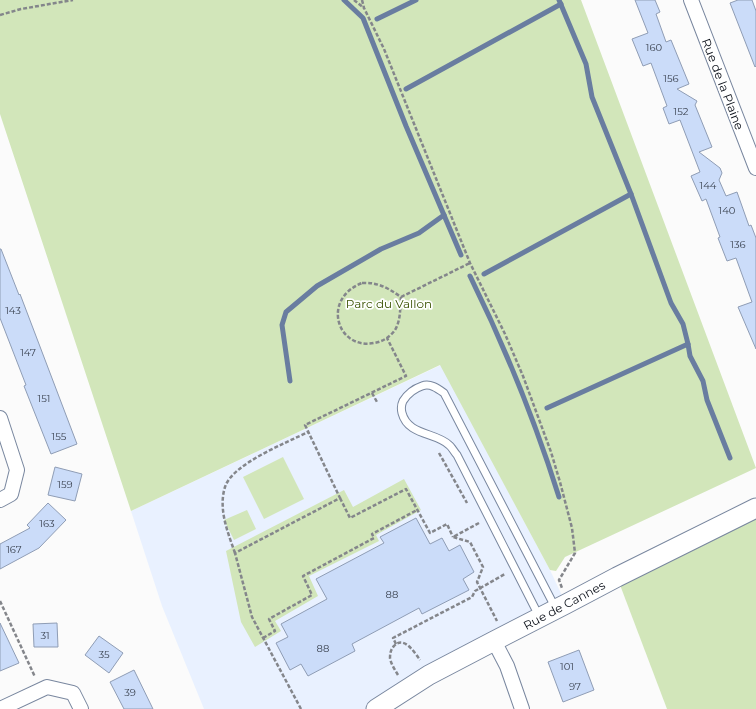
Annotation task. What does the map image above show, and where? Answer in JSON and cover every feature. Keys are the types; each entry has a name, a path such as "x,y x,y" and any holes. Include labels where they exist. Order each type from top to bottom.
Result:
{"street":[{"name":"Rue de la Plaine","path":"691,0 756,168"},
{"path":"0,418 18,470 11,494 0,500"},
{"name":"Rue de Cannes","path":"376,709 429,675 494,640 756,508"},
{"path":"494,640 507,666 522,709"},
{"path":"0,709 46,687 73,693 81,709"}],"lane":[{"path":"425,385 435,387 444,393 554,610 449,444 415,430 408,425 403,415 401,405 408,394 416,388 425,385"}],"path":[{"path":"0,15 22,9 73,0"},
{"path":"354,0 364,8"},
{"path":"362,0 364,8 384,50 470,263 505,334 523,376 537,412 560,482 572,528 575,553 559,580 554,610"},
{"path":"401,296 470,263"},
{"path":"362,283 372,283 382,286 401,296 398,320 394,330 387,338 379,343 359,343 350,338 343,331 338,322 337,312 340,302 345,293 352,287 362,283"},
{"path":"387,338 406,376 305,425 350,518 406,489 430,533 447,524 453,537 470,542 483,567 477,582 494,614"},
{"path":"372,393 377,402"},
{"path":"301,709 252,617 224,517 223,498 225,486 234,472 250,461 308,432"},
{"path":"235,553 340,498"},
{"path":"264,638 275,631 269,619 312,595 303,576 374,538 372,534 417,510"},
{"path":"453,537 479,523"},
{"path":"396,644 392,638 472,597 475,591 505,574"},
{"path":"0,601 41,690"},
{"path":"405,690 391,662 391,649 396,644 401,643 412,648 429,675"}],"shaded area":[{"path":"441,365 550,570 566,604 376,709 204,709 162,606 131,511"}],"green space":[{"name":"Parc du Vallon","path":"0,0 581,0 756,468 565,557 556,571 550,570 440,365 131,511 0,114"},
{"path":"283,457 304,499 264,519 243,477"},
{"path":"404,479 421,510 376,535 379,541 309,576 318,596 275,621 281,631 255,647 241,622 226,551 344,490 353,507"},
{"path":"756,508 756,709 667,709 617,577"},
{"path":"247,510 256,529 234,540 224,520"}],"building":[{"path":"635,0 655,0 660,12 656,14 666,42 671,40 689,84 677,89 697,101 695,105 712,147 699,152 720,168 722,173 719,180 726,196 737,192 749,226 751,225 756,238 756,349 738,307 752,302 736,258 727,261 706,199 702,201 691,176 700,172 680,120 669,124 663,108 667,106 651,63 643,66 632,39 648,33"},
{"path":"738,0 752,0 756,11 755,67 730,3"},
{"path":"0,249 19,295 20,294 77,444 51,454 24,386 26,385 0,318"},
{"path":"55,467 82,474 75,501 48,495"},
{"path":"48,503 66,520 39,548 0,569 0,544 30,528 27,525"},
{"path":"416,518 430,544 442,538 449,551 460,545 474,572 463,579 469,590 422,614 419,608 352,644 355,651 308,676 301,664 290,670 276,643 288,637 281,624 327,599 316,579 384,543 380,537"},
{"path":"0,623 19,663 0,671"},
{"path":"57,623 58,647 34,647 33,624"},
{"path":"99,636 123,653 109,673 85,655"},
{"path":"579,650 594,690 563,702 548,662"},
{"path":"134,670 153,709 124,709 110,682"}],"waterway":[{"path":"344,0 363,18 406,126 461,255"},
{"path":"377,19 416,0"},
{"path":"559,0 586,64 592,97 631,194 671,303 683,324 690,356 703,381 707,400 730,458"},
{"path":"406,89 561,4"},
{"path":"484,274 631,194"},
{"path":"290,381 282,325 286,312 317,286 381,249 419,233 444,215"},
{"path":"470,276 519,385 540,440 559,497"},
{"path":"547,408 688,344"}]}
